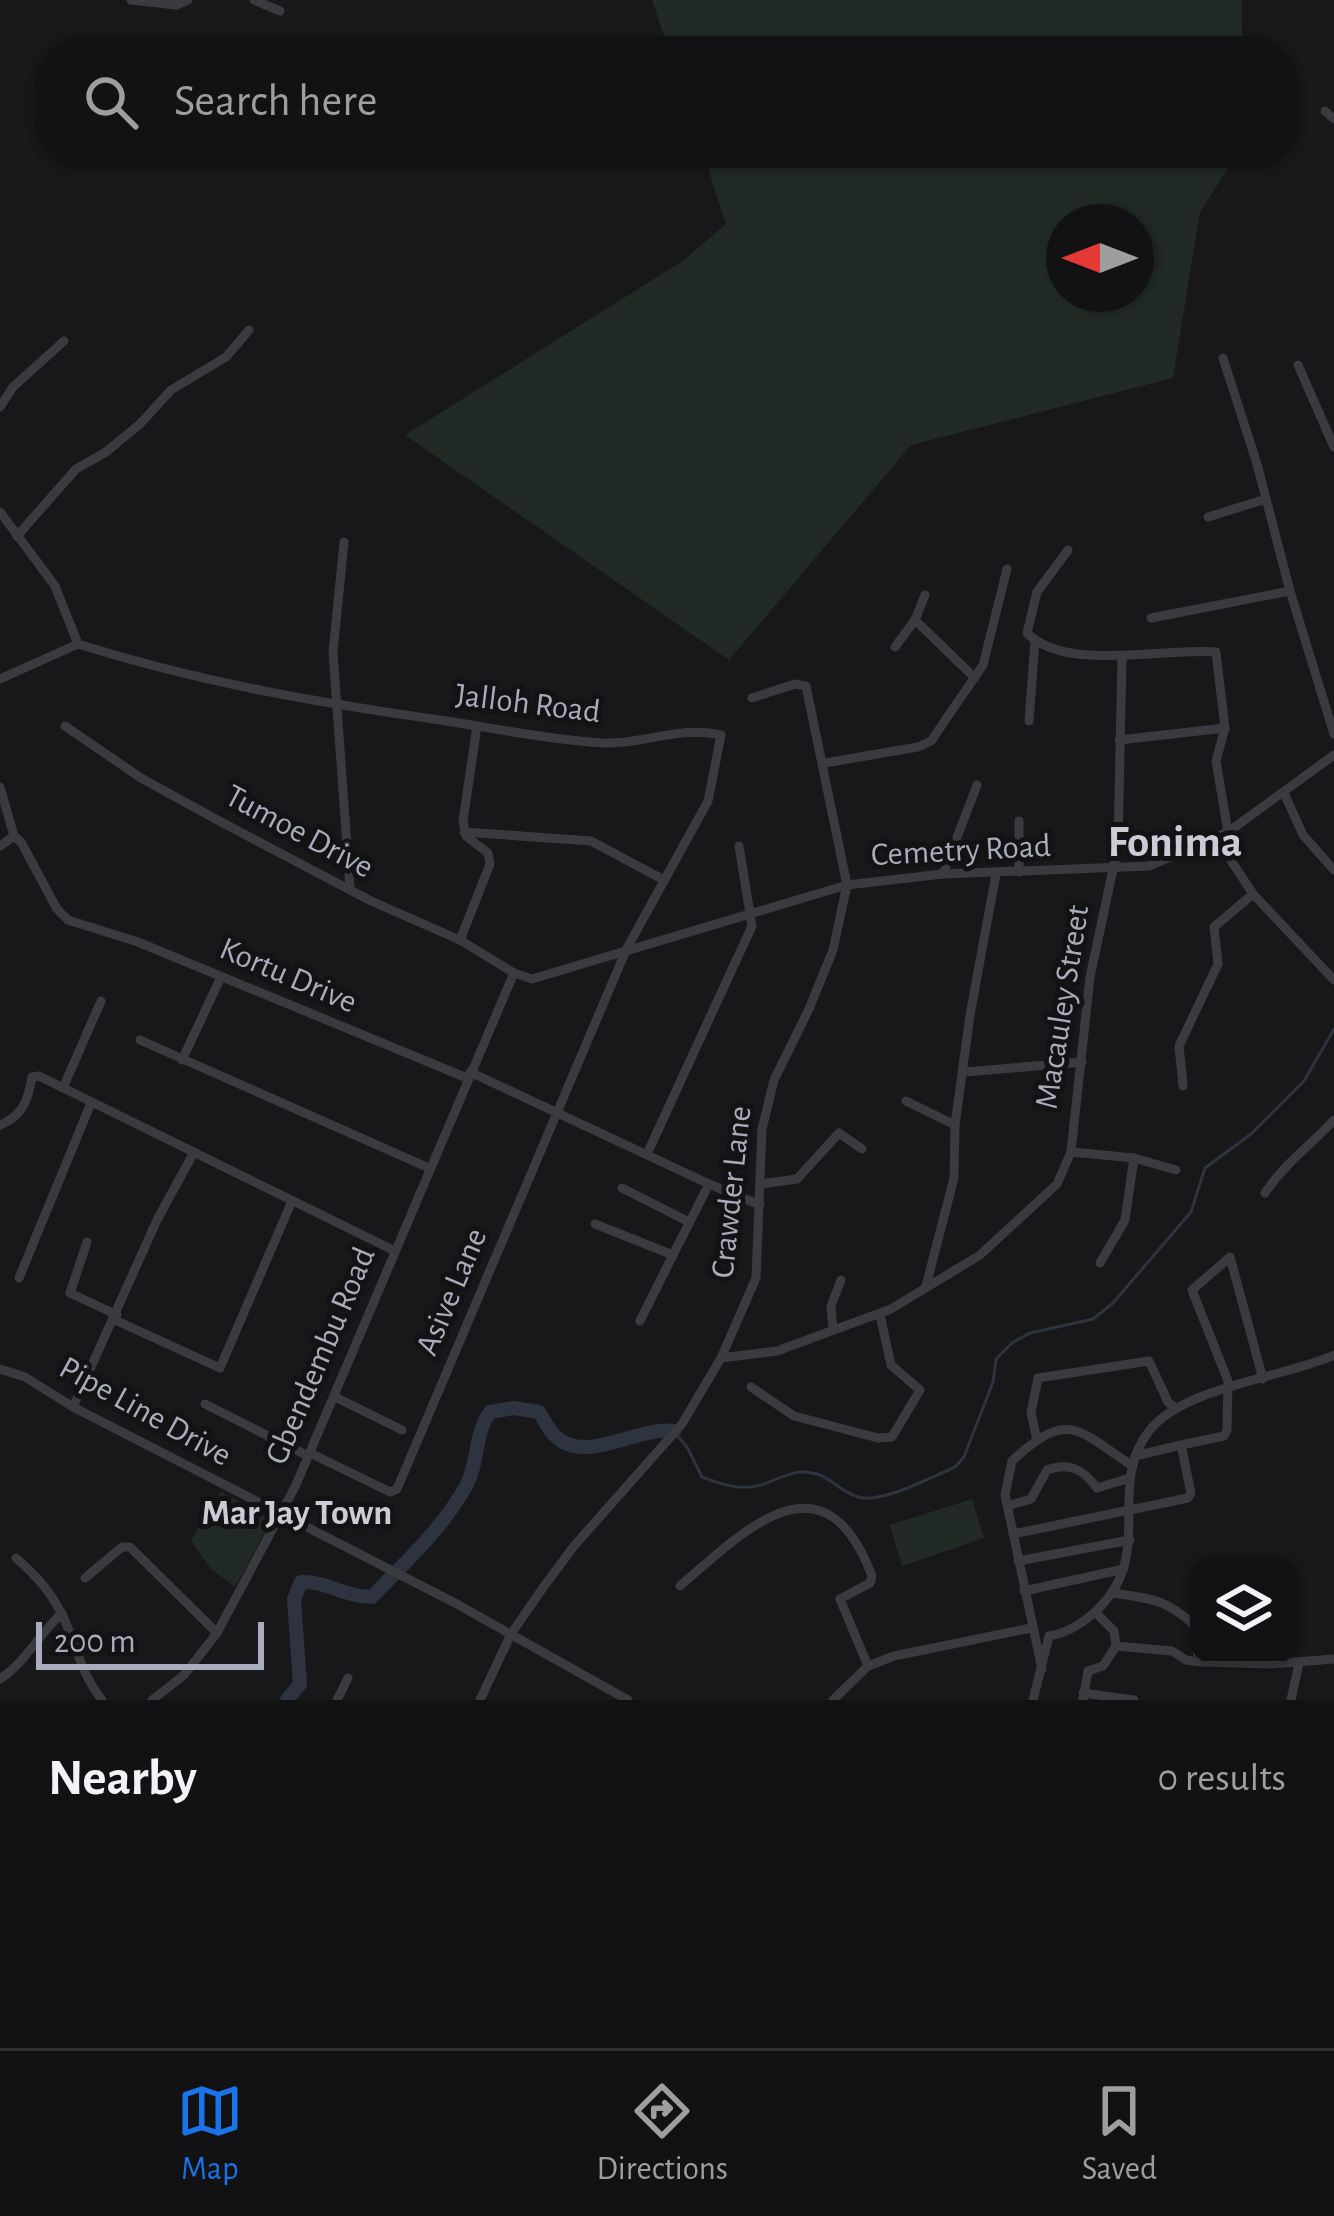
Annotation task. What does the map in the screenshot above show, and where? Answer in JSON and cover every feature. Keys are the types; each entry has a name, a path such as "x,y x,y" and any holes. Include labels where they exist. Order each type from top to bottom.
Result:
{"street":[{"path":"130,0 176,5 188,0"},
{"path":"254,0 280,11"},
{"path":"17,536 76,469 140,424 171,390 226,357 248,330"},
{"path":"0,407 13,386 64,341"},
{"path":"1222,358 1334,734"},
{"path":"1298,365 1334,447"},
{"path":"1208,517 1266,499"},
{"path":"0,512 56,586 78,644 2,674"},
{"path":"344,542 333,652 350,888"},
{"path":"1068,550 1037,592 1027,633 1035,640 1064,650 1122,657 1216,652 1225,728 1216,761 1228,832"},
{"path":"825,763 931,741 983,665 1007,568"},
{"path":"1150,618 1290,591"},
{"path":"896,647 925,595"},
{"path":"915,620 975,678"},
{"path":"1029,721 1035,640"},
{"name":"Jalloh Road","path":"78,644 212,683 477,725 604,743 704,731 721,736 708,801 626,948 558,1113"},
{"name":"Macauley Street","path":"1070,1152 1096,944 1118,847 1122,657"},
{"path":"752,698 795,684 806,686 847,885"},
{"path":"460,940 490,864 488,853 464,832 477,725"},
{"name":"Tumoe Drive","path":"65,726 141,778 387,909 460,940 514,973"},
{"path":"1119,740 1225,728"},
{"name":"Cemetry Road","path":"514,973 532,979 557,974 626,948 847,885 943,874 1149,866 1228,832 1334,755"},
{"path":"943,874 977,785"},
{"name":"Kortu Drive","path":"0,787 14,836 68,920 468,1075 760,1204"},
{"path":"1284,793 1303,835 1334,870"},
{"path":"1018,821 1019,872"},
{"path":"464,832 591,841 662,879"},
{"path":"0,846 14,836"},
{"path":"1216,838 1253,894 1334,980"},
{"path":"647,1154 746,945 752,910 739,846"},
{"path":"926,1286 958,1157 955,1125 996,874"},
{"name":"Crawder Lane","path":"480,1700 512,1634 574,1546 668,1442 721,1358 756,1278 762,1129 774,1080 824,977 847,885"},
{"path":"1183,1086 1179,1046 1218,964 1214,927 1253,894"},
{"name":"Gbendembu Road","path":"152,1700 193,1666 218,1633 280,1516 514,973"},
{"path":"182,1060 220,977"},
{"path":"64,1088 101,1001"},
{"path":"140,1040 429,1168"},
{"path":"965,1072 1082,1062"},
{"path":"0,1125 25,1106 32,1077 64,1088 394,1251"},
{"path":"906,1101 955,1125"},
{"path":"20,1278 91,1103"},
{"name":"Asive Lane","path":"309,1455 394,1492 558,1113"},
{"path":"1265,1193 1293,1157 1334,1120"},
{"path":"761,1184 796,1179 839,1133 862,1149"},
{"path":"721,1358 777,1352 880,1315 980,1255 1057,1184 1070,1152 1134,1158 1176,1170"},
{"path":"73,1407 157,1220 193,1154"},
{"path":"1100,1263 1125,1220 1134,1158"},
{"path":"640,1321 709,1184"},
{"path":"622,1188 689,1222"},
{"path":"87,1242 70,1293 220,1368 292,1202"},
{"path":"595,1224 673,1255"},
{"path":"1007,1506 1031,1499 1047,1470 1057,1466 1077,1468 1097,1488 1181,1445 1223,1436 1227,1430 1226,1370 1192,1290 1230,1257 1263,1379"},
{"path":"833,1330 831,1306 841,1280"},
{"path":"751,1388 794,1416 878,1438 892,1437 920,1390 891,1365 880,1315"},
{"path":"1033,1700 1048,1636 1063,1634 1095,1612 1124,1569 1130,1540 1132,1467 1150,1430 1175,1408 1334,1356"},
{"path":"1036,1440 1030,1413 1039,1378 1149,1360 1175,1408"},
{"name":"Pipe Line Drive","path":"0,1370 25,1377 73,1407 512,1634 628,1700"},
{"path":"335,1397 402,1430"},
{"path":"206,1404 309,1455"},
{"path":"1042,1669 1005,1495 1012,1461 1036,1440 1078,1431 1097,1438 1132,1467"},
{"path":"1013,1534 1188,1498 1191,1493 1181,1445"},
{"path":"680,1586 757,1522 801,1510 836,1517 852,1532 872,1576 870,1583 839,1599 868,1666"},
{"path":"1018,1561 1130,1540"},
{"path":"85,1578 122,1547 130,1546 218,1633"},
{"path":"16,1558 44,1584 62,1613 80,1667 102,1700"},
{"path":"1024,1591 1124,1569"},
{"path":"1112,1592 1162,1600 1190,1621"},
{"path":"1095,1612 1114,1631 1116,1646 1103,1666 1088,1671 1083,1697 1135,1700"},
{"path":"0,1679 62,1613"},
{"path":"833,1700 868,1666 894,1656 1031,1628"},
{"path":"1116,1646 1172,1651 1190,1660"},
{"path":"1298,1660 1334,1659"},
{"path":"1291,1700 1292,1664"},
{"path":"337,1700 348,1678"},
{"path":"598,1700 604,1688"}],"shaded area":[{"path":"652,0 1242,0 1242,36 664,36"},
{"path":"708,168 1228,168 1200,212 1173,378 911,445 729,660 405,435 684,260 726,224"},
{"path":"221,1492 272,1519 235,1587 210,1568 191,1540"},
{"path":"972,1499 984,1538 902,1566 890,1525"}],"waterway":[{"path":"675,1433 702,1477 736,1487 811,1472 858,1497 880,1497 955,1467 964,1457 993,1382 996,1359 1030,1333 1093,1319 1113,1303 1191,1212 1205,1168 1251,1134 1304,1081 1334,1029"},
{"path":"287,1700 300,1684 294,1599 301,1582 372,1597 457,1501 470,1477 490,1412 514,1408 539,1412 555,1436 582,1447 674,1431"}],"district":[{"name":"Fonima","path":"1175,842"},
{"name":"Mar Jay Town","path":"297,1513"}]}
